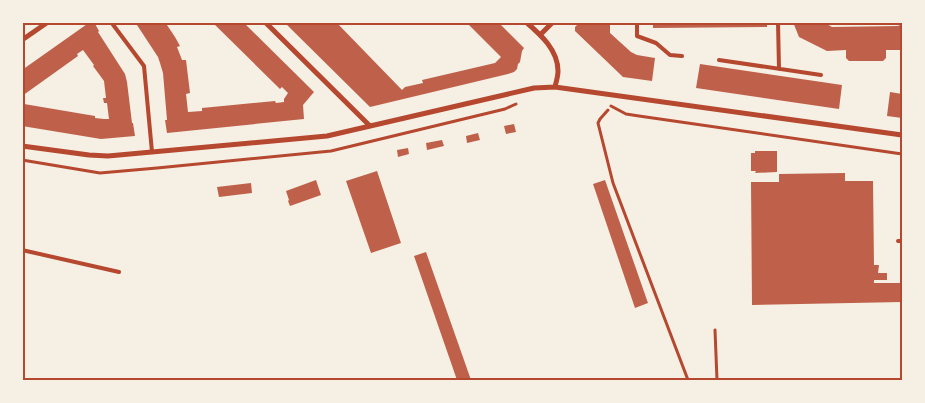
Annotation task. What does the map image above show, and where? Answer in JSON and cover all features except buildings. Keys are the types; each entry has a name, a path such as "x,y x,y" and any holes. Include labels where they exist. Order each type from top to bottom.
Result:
{"street":[{"path":"265,22 370,126"},
{"path":"526,22 551,48 558,71 555,87"},
{"path":"540,35 553,22"},
{"path":"22,40 46,23"},
{"path":"22,146 108,156 327,136 534,88 555,87 902,135"}],"lane":[{"path":"111,22 144,66 152,152"},
{"path":"637,22 637,36 656,44 670,55 682,56"},
{"path":"778,22 779,69"},
{"path":"719,60 821,75"},
{"path":"22,250 119,272"}],"path":[{"path":"688,380 613,183 598,123 608,108 626,114 902,154"},
{"path":"715,330 717,380"}]}
